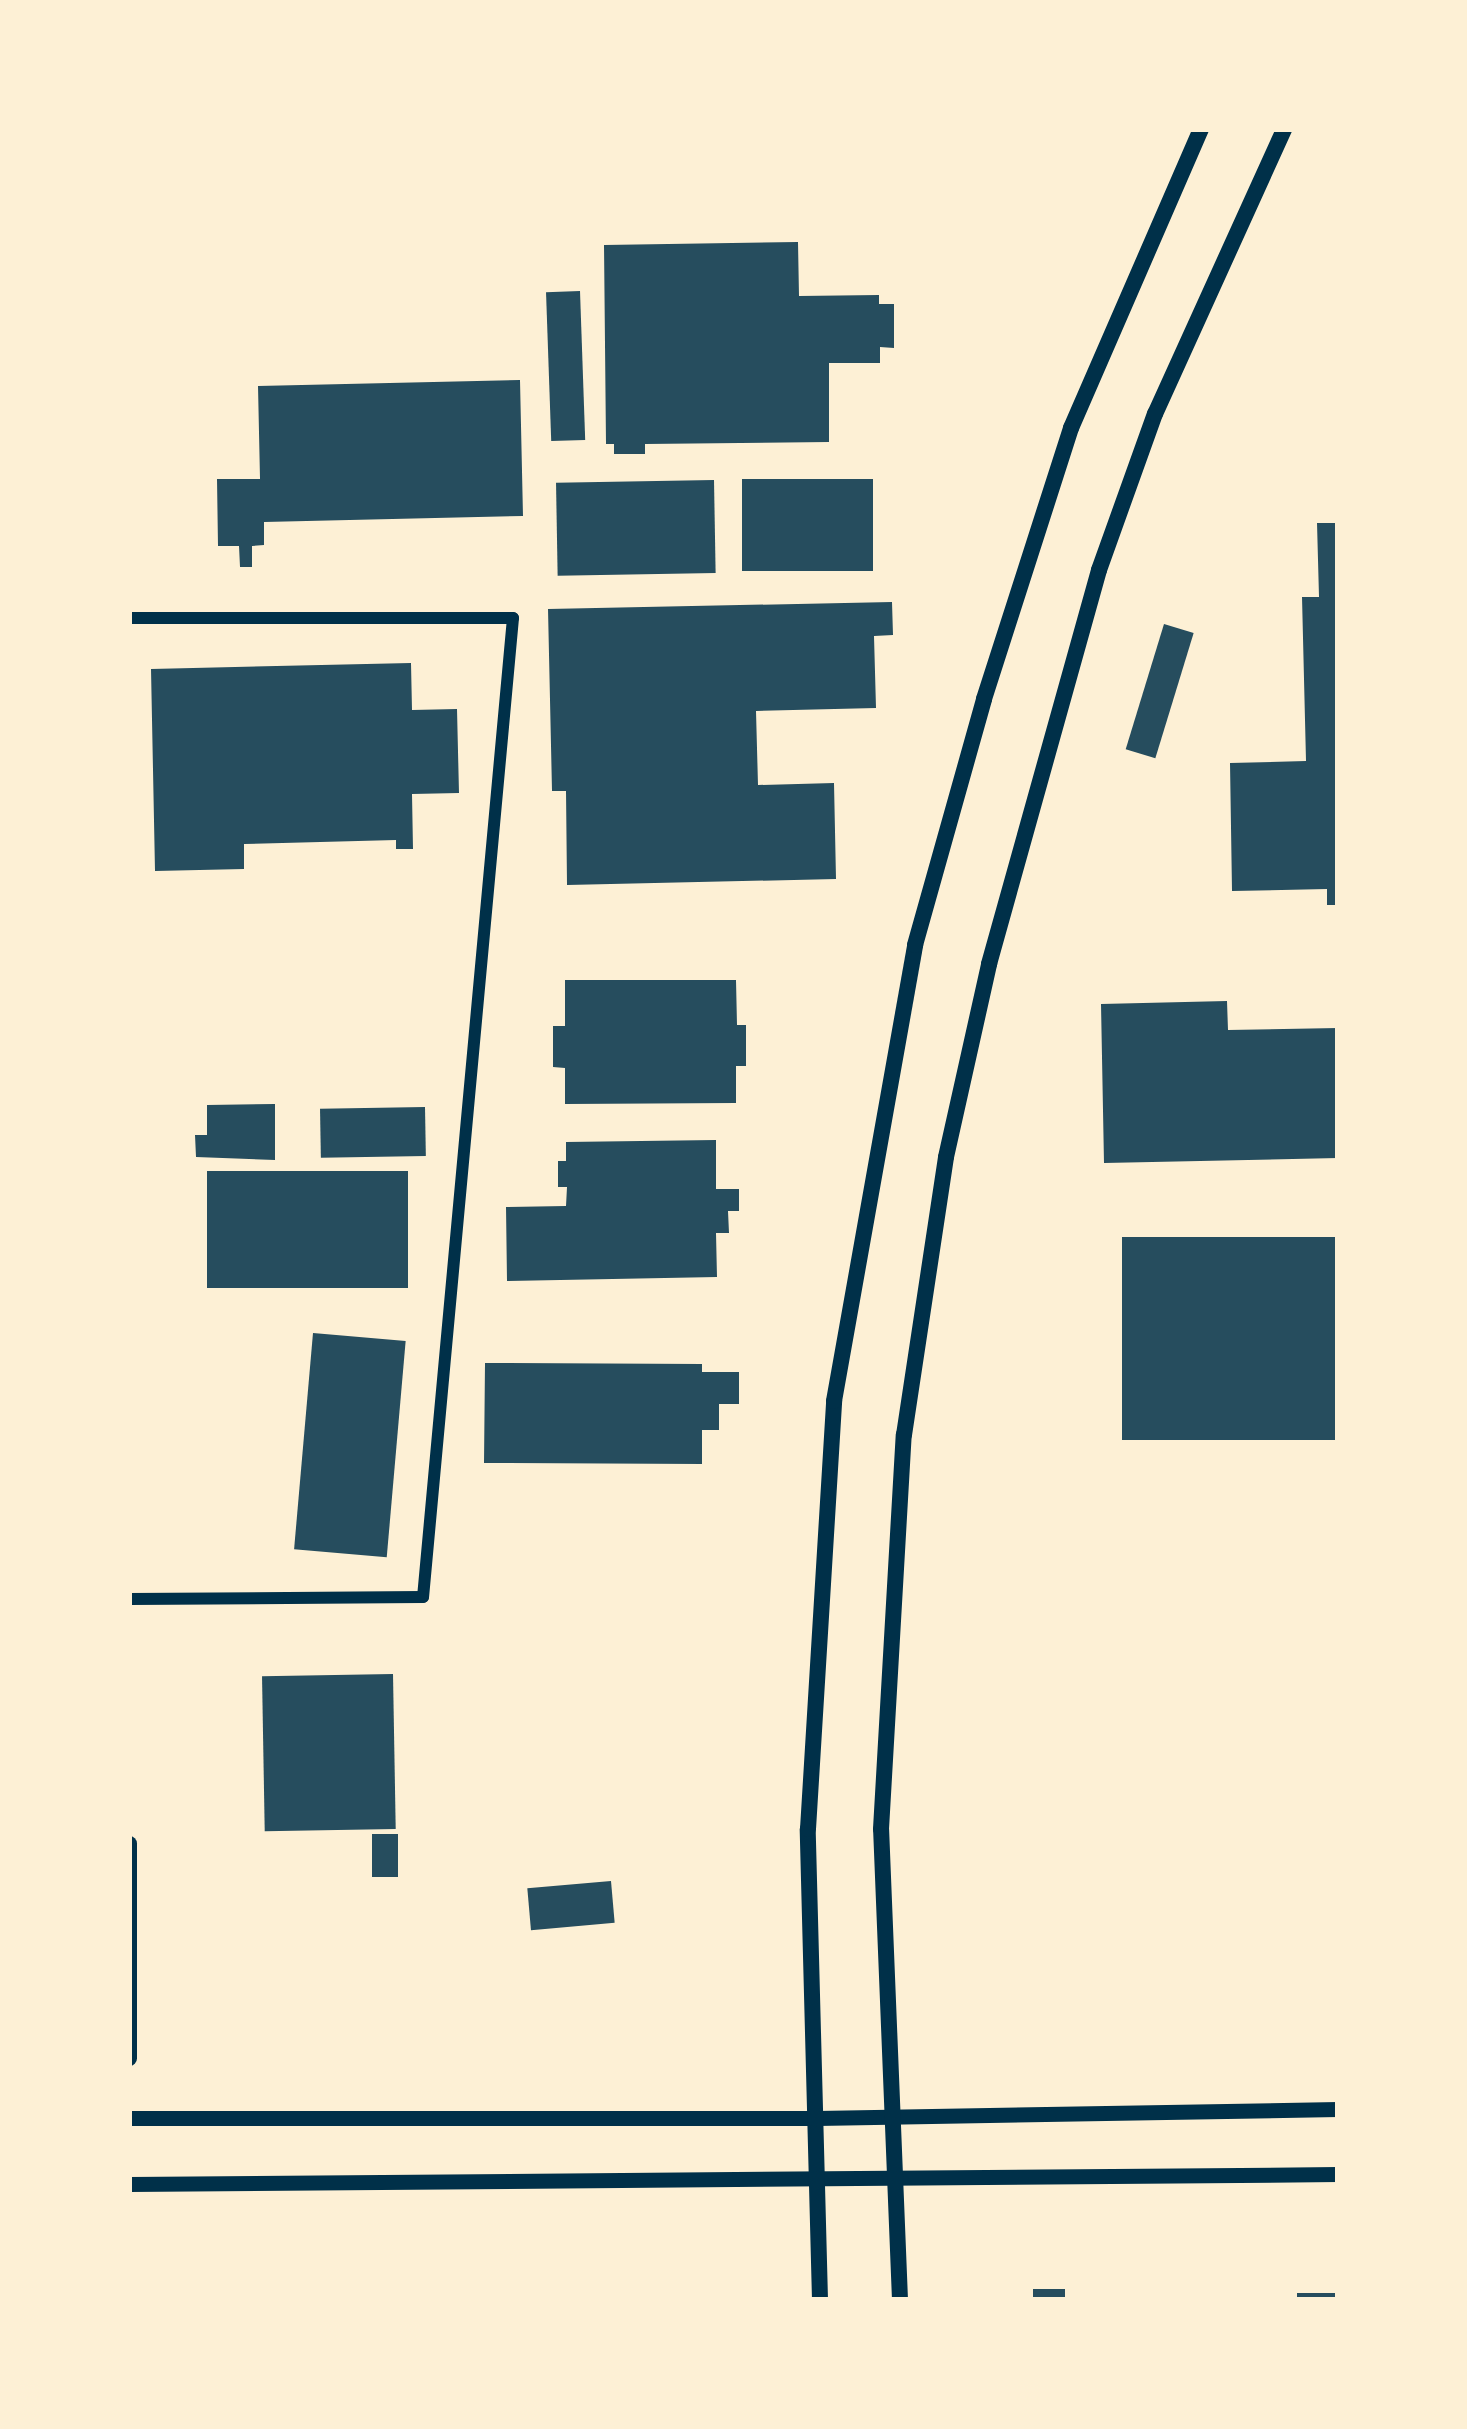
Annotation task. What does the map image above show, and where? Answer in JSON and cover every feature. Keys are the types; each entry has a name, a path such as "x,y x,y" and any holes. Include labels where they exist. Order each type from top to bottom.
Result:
{"main road":[{"path":"820,2300 808,1828 834,1401 915,945 984,699 1072,428 1201,129"},
{"path":"900,2300 882,1806 904,1435 946,1157 989,964 1099,570 1155,414 1284,129"}],"street":[{"path":"129,618 513,618 423,1598 129,1599"},
{"path":"129,1843 129,2058"},
{"path":"129,2118 817,2118 1338,2109"},
{"path":"129,2184 1338,2174"}],"building":[{"path":"798,242 799,296 879,295 879,304 894,304 894,348 880,347 880,363 829,363 829,442 645,444 645,454 614,454 614,444 606,444 604,245"},
{"path":"580,291 585,440 551,441 546,292"},
{"path":"520,380 523,516 264,522 264,545 252,546 252,567 240,567 239,546 218,546 217,479 260,479 258,386"},
{"path":"742,479 873,479 873,571 742,571"},
{"path":"714,480 716,573 558,576 556,483"},
{"path":"1317,523 1338,523 1338,905 1327,905 1327,889 1232,891 1230,763 1306,761 1302,597 1319,597"},
{"path":"892,602 893,635 874,636 876,708 756,711 758,785 834,783 836,879 567,885 566,791 552,791 548,609"},
{"path":"1164,624 1194,633 1155,758 1126,749"},
{"path":"411,663 412,710 457,709 459,793 412,794 413,849 396,849 396,840 244,844 244,869 155,871 151,669"},
{"path":"565,980 736,980 737,1025 746,1025 746,1066 736,1066 736,1103 565,1104 565,1068 553,1067 553,1026 565,1026"},
{"path":"1227,1001 1228,1030 1338,1028 1338,1158 1104,1163 1101,1004"},
{"path":"275,1104 275,1160 196,1157 195,1135 207,1135 207,1105"},
{"path":"425,1107 426,1156 321,1158 320,1109"},
{"path":"716,1140 716,1189 739,1189 739,1211 728,1211 729,1233 716,1233 717,1277 507,1281 506,1207 566,1206 567,1187 558,1187 558,1161 566,1161 566,1142"},
{"path":"207,1171 408,1171 408,1288 207,1288"},
{"path":"1122,1237 1338,1237 1338,1440 1122,1440"},
{"path":"313,1333 406,1341 387,1557 294,1549"},
{"path":"485,1363 702,1364 702,1372 739,1372 739,1404 719,1404 719,1430 702,1430 702,1464 484,1463"},
{"path":"393,1674 396,1829 265,1831 262,1676"},
{"path":"372,1834 398,1834 398,1877 372,1877"},
{"path":"611,1881 615,1923 531,1930 527,1888"},
{"path":"1033,2289 1065,2289 1065,2300 1033,2300"},
{"path":"1297,2293 1338,2293 1338,2300 1297,2300"}]}
